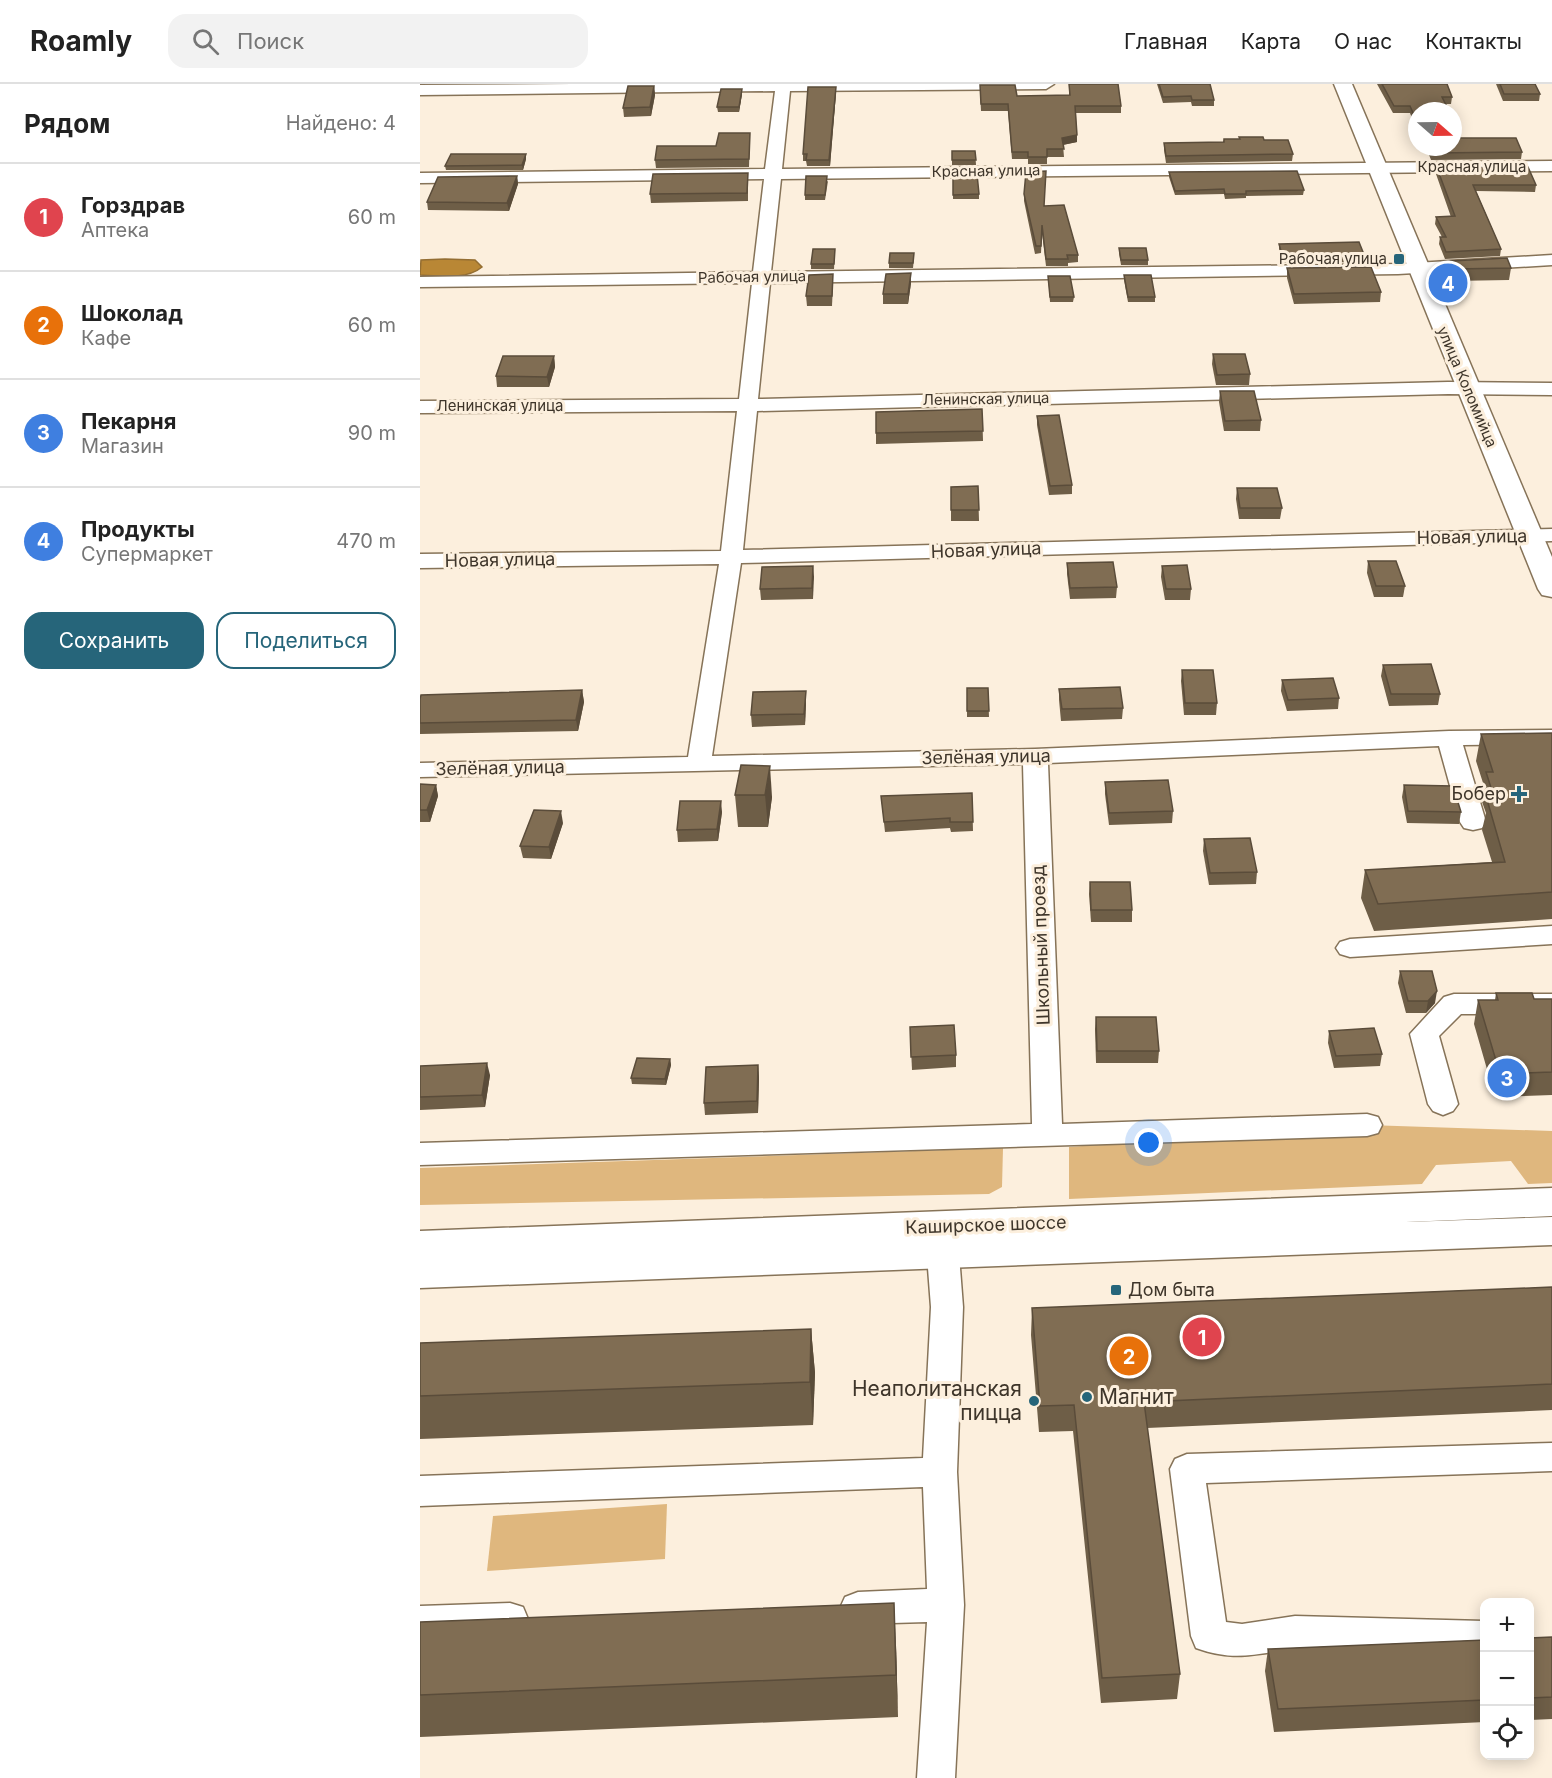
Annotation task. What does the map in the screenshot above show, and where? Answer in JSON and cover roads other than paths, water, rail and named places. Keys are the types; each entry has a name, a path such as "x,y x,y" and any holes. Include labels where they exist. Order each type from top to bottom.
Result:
{"main road":[{"name":"улица Коломийца","path":"1343,84 1467,389 1541,535 1552,588"},
{"name":"Каширское шоссе","path":"420,1245 1552,1202"},
{"name":"Каширское шоссе","path":"420,1273 1552,1231"}],"street":[{"path":"420,90 1046,84"},
{"path":"699,763 731,557 783,85"},
{"name":"Красная улица","path":"420,178 1552,166"},
{"name":"Рабочая улица","path":"420,282 1417,268 1552,260"},
{"name":"Ленинская улица","path":"420,407 746,405 1552,389"},
{"name":"Новая улица","path":"420,561 731,557 1541,535"},
{"name":"Зелёная улица","path":"420,770 1035,756 1449,738 1552,737"},
{"path":"1449,738 1473,822"},
{"name":"Школьный проезд","path":"1035,756 1047,1133"},
{"path":"1350,948 1552,935"},
{"path":"1443,1104 1424,1034 1454,1004 1552,1004"},
{"path":"420,1154 1367,1125"},
{"path":"936,1778 946,1605 940,1472 947,1307 944,1255"},
{"path":"1480,1638 1295,1633 1242,1641 1209,1636 1187,1469 1552,1457"},
{"path":"420,1491 940,1472"},
{"path":"827,1609 946,1605"},
{"path":"420,1622 540,1618"}],"place":[{"name":"Рабочая улица","path":"1399,259"},
{"name":"Продукты","path":"1448,283"},
{"name":"Бобер","path":"1519,794"},
{"name":"Пекарня","path":"1507,1078"},
{"name":"Дом быта","path":"1116,1290"},
{"name":"Горздрав","path":"1202,1337"},
{"name":"Шоколад","path":"1129,1356"},
{"name":"Магнит","path":"1087,1397"},
{"name":"Неаполитанская пицца","path":"1034,1401"}]}
